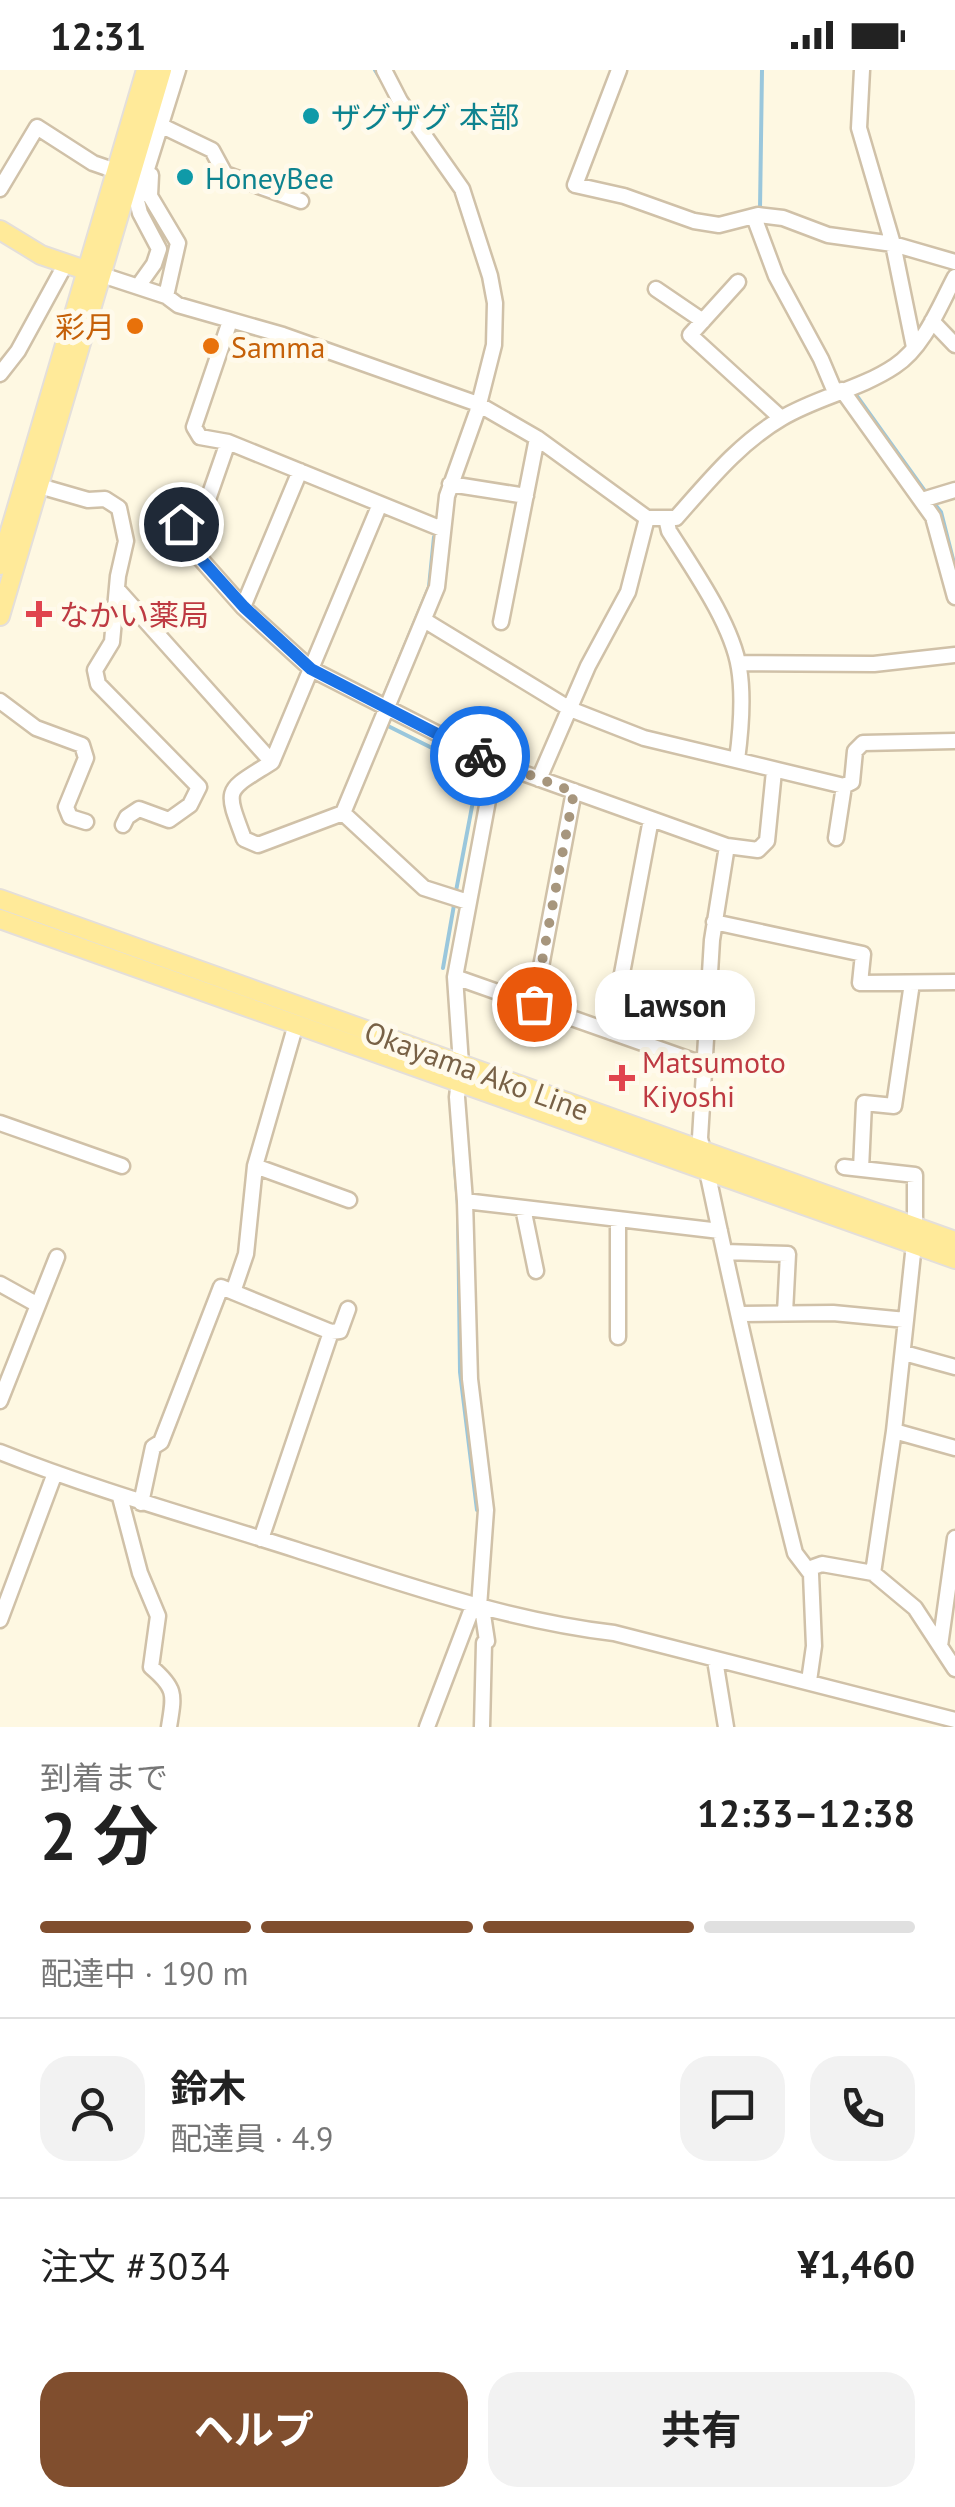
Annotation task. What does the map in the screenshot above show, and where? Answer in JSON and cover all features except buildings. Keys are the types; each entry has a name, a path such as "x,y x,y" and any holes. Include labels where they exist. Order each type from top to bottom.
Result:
{"main road":[{"path":"129,128 136,70"},
{"path":"94,273 116,171 146,70"},
{"path":"1,612 31,483 94,273 162,70"},
{"path":"0,230 65,266 94,273"},
{"path":"0,565 31,483"},
{"name":"Okayama Ako Line","path":"0,899 459,1073 914,1236 955,1259"},
{"name":"Okayama Ako Line","path":"0,919 296,1024 459,1073"},
{"name":"Okayama Ako Line","path":"914,1236 955,1241"}],"street":[{"path":"139,285 159,249 137,201 178,70"},
{"path":"380,504 272,762 234,786 230,800 244,839 258,846 343,813 437,587 450,484 462,457 494,345 495,303 490,276 462,189 400,100 384,70"},
{"path":"618,70 575,185 624,196 694,220 719,224 759,216 783,218 828,235 893,244 955,262"},
{"path":"862,70 859,128 893,244 914,348"},
{"path":"162,126 212,150 225,174 301,201"},
{"path":"162,126 162,142 148,185 154,206 178,243 166,296"},
{"path":"0,190 37,127 94,163 116,171"},
{"path":"759,216 776,276 821,359 927,498 955,597"},
{"path":"0,374 18,351 65,266"},
{"path":"94,273 139,285 178,305 283,334 478,404 537,438 647,518 676,518 738,450 782,418 893,368 914,348 955,277"},
{"path":"738,282 690,335 782,418"},
{"path":"656,289 703,321"},
{"path":"230,321 194,427 200,436 228,442 442,528"},
{"path":"932,321 955,345"},
{"path":"501,622 537,438"},
{"path":"228,442 205,508 181,524 182,538 244,607 311,669 495,763 727,846 758,850 767,842 774,772"},
{"path":"244,607 300,472"},
{"path":"31,483 88,500 105,499 119,508 126,541 112,642 95,670 98,684 200,788 190,805 169,820 139,809 126,818 124,825"},
{"path":"450,484 526,496"},
{"path":"927,498 955,490"},
{"path":"539,779 588,666 628,592 647,518"},
{"path":"666,518 669,531 714,602 739,663 738,760"},
{"path":"117,589 272,762"},
{"path":"424,620 570,709 644,738 774,772 844,786 852,782 855,751 863,743 955,741"},
{"path":"739,663 874,664 955,654"},
{"path":"0,702 36,728 82,745 86,758 66,808 70,816 86,822"},
{"path":"427,1727 478,1607 486,1510 470,1379 455,977 495,763"},
{"path":"836,838 844,786"},
{"path":"534,1004 574,792"},
{"path":"343,813 424,888 468,902"},
{"path":"610,1032 651,819"},
{"path":"727,846 714,922 700,1138 754,1390 795,1553 812,1574 814,1646 809,1682"},
{"path":"714,922 862,954 860,983 955,982"},
{"path":"455,977 705,1065"},
{"path":"862,1169 864,1103 894,1106 912,983"},
{"path":"232,1292 246,1254 255,1166 296,1024"},
{"path":"0,1123 122,1166"},
{"path":"255,1166 349,1200"},
{"path":"844,1167 915,1175 904,1353 873,1573"},
{"path":"466,1201 720,1231"},
{"path":"523,1208 536,1271"},
{"path":"618,1219 618,1338"},
{"path":"725,1252 788,1254 785,1313"},
{"path":"0,1401 57,1256"},
{"path":"0,1284 38,1304"},
{"path":"141,1503 153,1447 160,1442 221,1287 331,1332 340,1330 348,1309"},
{"path":"740,1314 833,1313 906,1320"},
{"path":"261,1539 331,1332"},
{"path":"904,1353 955,1367"},
{"path":"894,1431 955,1448"},
{"path":"0,1452 120,1497 478,1607 559,1626 614,1633 955,1720"},
{"path":"0,1620 54,1474"},
{"path":"120,1497 140,1573 158,1616 151,1667 168,1682 174,1694 169,1725 186,1727"},
{"path":"940,1646 955,1536"},
{"path":"808,1569 822,1564 873,1573 915,1608 955,1669"},
{"path":"478,1607 486,1640 482,1727"},
{"path":"715,1660 726,1727"}],"waterway":[{"path":"375,70 388,91"},
{"path":"760,209 762,70"},
{"path":"854,392 927,494"},
{"path":"933,502 941,512 955,567"},
{"path":"384,696 429,587 434,537"},
{"path":"388,726 474,769 478,775 456,891"},
{"path":"443,968 454,905"},
{"path":"454,1155 460,1372 477,1510"}],"way so far":[{"path":"480,756 574,792 534,1004"}],"place":[{"name":"ザグザグ 本部","path":"311,116"},
{"name":"HoneyBee","path":"185,177"},
{"name":"彩月","path":"135,326"},
{"name":"Samma","path":"211,346"},
{"name":"なかい薬局","path":"39,614"},
{"name":"Lawson","path":"534,1004"},
{"name":"Matsumoto Kiyoshi","path":"622,1078"}],"route":[{"path":"181,524 182,538 244,607 311,669 480,756"}]}
